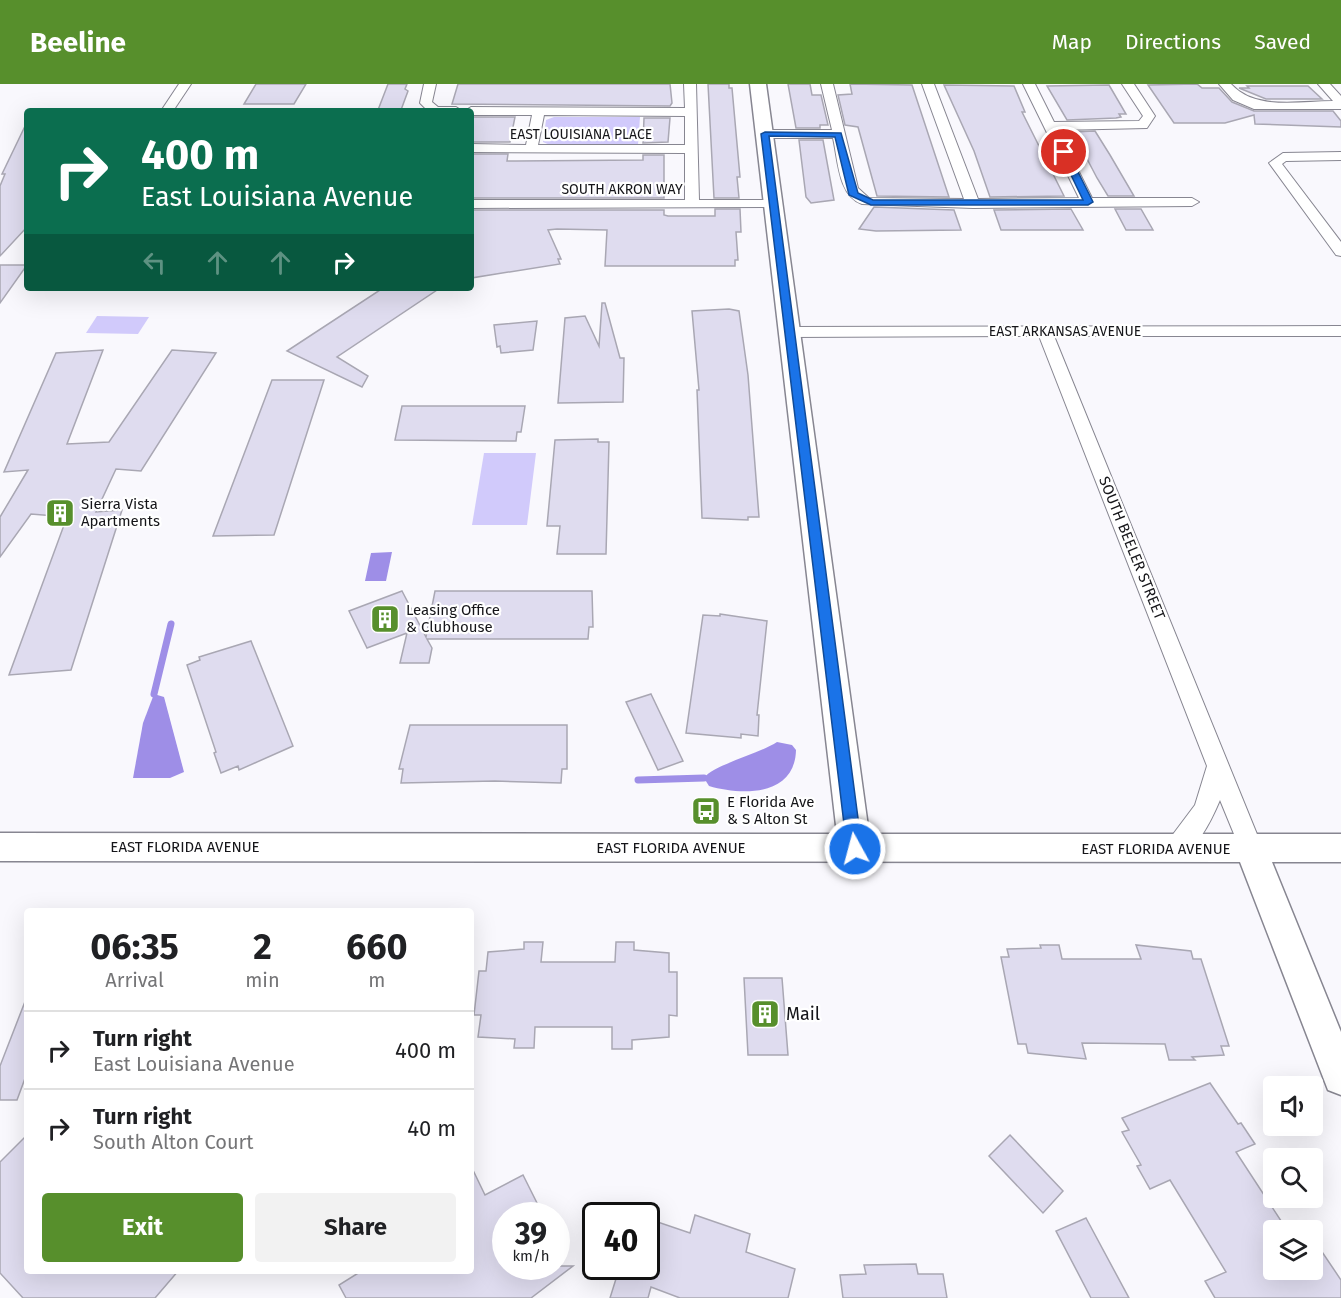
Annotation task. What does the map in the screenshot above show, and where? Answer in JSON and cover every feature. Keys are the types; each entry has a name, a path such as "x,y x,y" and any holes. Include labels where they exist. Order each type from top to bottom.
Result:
{"street":[{"path":"169,108 185,84"},
{"path":"430,84 426,103 432,108"},
{"path":"690,84 692,203"},
{"path":"758,84 855,849"},
{"path":"827,84 854,195 863,201 974,204 1192,202"},
{"path":"928,84 974,204"},
{"path":"1029,84 1088,202"},
{"path":"1051,126 1143,124 1149,116 1128,84"},
{"path":"1225,84 1243,102 1267,106 1341,104"},
{"path":"1324,84 1341,104"},
{"path":"474,111 690,111"},
{"path":"531,148 538,111"},
{"path":"765,134 838,134"},
{"name":"EAST LOUISIANA PLACE","path":"474,148 691,149"},
{"path":"1341,156 1290,156 1276,160 1279,172 1341,252"},
{"name":"SOUTH AKRON WAY","path":"474,204 774,204"},
{"name":"EAST ARKANSAS AVENUE","path":"790,332 1341,331"},
{"name":"SOUTH BEELER STREET","path":"1046,332 1341,1077"},
{"path":"1174,849 1196,827 1205,810 1213,792 1218,765"},
{"name":"EAST FLORIDA AVENUE","path":"0,847 1341,848"}],"shaded area":[{"path":"554,117 640,117 638,145 550,145 543,142 546,120"},
{"path":"97,316 149,317 138,334 86,333"},
{"path":"484,453 536,453 527,525 472,525"},
{"path":"392,552 386,581 365,581 371,553"},
{"path":"154,694 164,697 184,772 170,778 133,778 143,723"},
{"path":"777,742 792,745 796,750 793,765 787,776 777,784 765,789 737,791 709,786 704,778 726,764"}],"building":[{"path":"256,84 306,84 294,104 244,104"},
{"path":"388,84 407,84 405,89 408,91 402,108 379,108"},
{"path":"458,84 670,84 672,103 670,106 452,104"},
{"path":"708,84 729,84 729,88 732,88 740,177 737,177 739,198 714,198"},
{"path":"788,84 810,84 812,95 821,95 828,125 820,125 820,128 796,128"},
{"path":"850,84 912,85 949,197 877,196 858,127 845,125 838,95 852,94"},
{"path":"1197,84 1202,88 1219,88 1232,102 1254,111 1333,111 1341,121 1341,127 1255,124 1254,115 1225,123 1174,123 1148,85"},
{"path":"944,85 1014,86 1025,112 1022,112 1064,196 990,197 974,151"},
{"path":"1109,85 1126,114 1119,114 1121,117 1116,118 1067,120 1047,86"},
{"path":"1247,86 1308,86 1322,99 1266,99 1239,88 1249,88"},
{"path":"474,117 515,117 510,142 474,142"},
{"path":"644,118 670,118 668,142 643,143"},
{"path":"24,128 24,230 0,256 0,186 5,174 2,174"},
{"path":"1095,131 1134,196 1108,196 1097,178 1073,132"},
{"path":"799,140 823,140 834,200 811,203 806,197"},
{"path":"474,154 508,154 507,161 643,160 643,155 664,155 664,198 474,198"},
{"path":"874,207 954,210 961,230 876,231 859,229"},
{"path":"715,209 740,209 741,232 736,232 738,260 735,260 735,266 605,266 607,230 557,229 548,230 561,259 558,259 560,264 474,278 474,210 664,210 664,215 668,216 715,216"},
{"path":"1071,209 1083,230 1001,230 994,210"},
{"path":"1115,209 1141,209 1153,230 1126,230"},
{"path":"0,265 24,265 24,269 0,303"},
{"path":"378,291 436,291 337,357 368,376 362,387 287,351"},
{"path":"602,303 605,303 620,358 624,358 623,402 558,403 565,318 585,316 599,346"},
{"path":"729,309 739,311 748,375 759,517 748,517 748,520 702,518 697,390 699,390 692,311"},
{"path":"537,321 533,350 501,353 500,346 497,347 494,325"},
{"name":"Sierra Vista Apartments","path":"103,350 67,444 109,442 172,350 216,353 141,471 116,469 96,512 122,510 71,670 9,675 67,517 31,514 0,557 0,517 28,470 4,472 56,353"},
{"path":"272,380 324,380 274,535 213,536"},
{"path":"402,406 525,406 521,432 517,432 516,441 395,440"},
{"path":"598,439 598,442 609,442 606,554 557,554 560,526 547,526 555,440"},
{"path":"402,591 426,637 435,591 592,591 593,627 589,627 588,639 427,639 432,648 429,663 400,663 407,633 367,648 349,611"},
{"path":"720,614 767,621 757,715 759,715 758,736 741,734 741,738 686,733 703,615 720,616"},
{"path":"251,641 293,746 239,770 238,766 221,773 187,665 200,660 199,657"},
{"path":"651,694 683,761 658,770 626,702"},
{"path":"410,725 567,725 567,769 562,769 561,783 495,781 401,783 403,769 399,769"},
{"path":"524,942 543,942 541,962 615,962 616,942 634,942 634,950 669,953 669,972 677,972 677,1016 669,1015 669,1037 632,1040 632,1049 612,1049 612,1027 535,1027 534,1048 514,1048 515,1039 478,1037 481,1015 474,1015 479,971 486,971 488,952 524,949"},
{"path":"1040,945 1059,945 1062,959 1141,959 1136,945 1191,951 1193,959 1201,959 1229,1046 1221,1046 1224,1055 1192,1057 1195,1060 1169,1060 1165,1044 1082,1043 1086,1059 1028,1053 1026,1044 1018,1044 1001,957 1009,957 1007,949 1041,948"},
{"name":"Mail","path":"744,978 782,978 788,1055 748,1055"},
{"path":"24,1004 24,1081 17,1100 0,1100 0,1066"},
{"path":"1210,1083 1238,1124 1241,1123 1255,1144 1236,1152 1263,1193 1263,1208 1273,1208 1280,1220 1263,1220 1263,1280 1323,1280 1323,1253 1341,1280 1341,1298 1215,1298 1205,1281 1226,1272 1170,1180 1150,1189 1137,1166 1141,1165 1122,1132 1129,1130 1122,1118"},
{"path":"1010,1135 1063,1191 1043,1213 989,1156"},
{"path":"24,1138 24,1274 176,1274 155,1298 23,1298 0,1273 0,1162"},
{"path":"474,1172 485,1195 523,1175 536,1202 492,1202 492,1280 555,1280 531,1298 346,1298 339,1285 357,1274 474,1274"},
{"path":"695,1215 750,1234 746,1252 795,1269 788,1298 680,1298 651,1287 648,1298 610,1298 616,1280 660,1280 660,1223 690,1233"},
{"path":"1086,1218 1129,1298 1091,1298 1056,1231"},
{"path":"916,1264 918,1274 943,1274 947,1298 843,1298 840,1275 866,1274 864,1265"}],"waterway":[{"path":"154,694 171,624"},
{"path":"638,780 704,778"}],"place":[{"name":"Sierra Vista Apartments","path":"60,513"},
{"name":"Leasing Office & Clubhouse","path":"385,619"},
{"name":"E Florida Ave & S Alton St","path":"706,811"},
{"name":"Mail","path":"765,1014"}],"route":[{"path":"855,849 765,134 838,134 854,195 871,203 1088,202 1064,152"}]}
